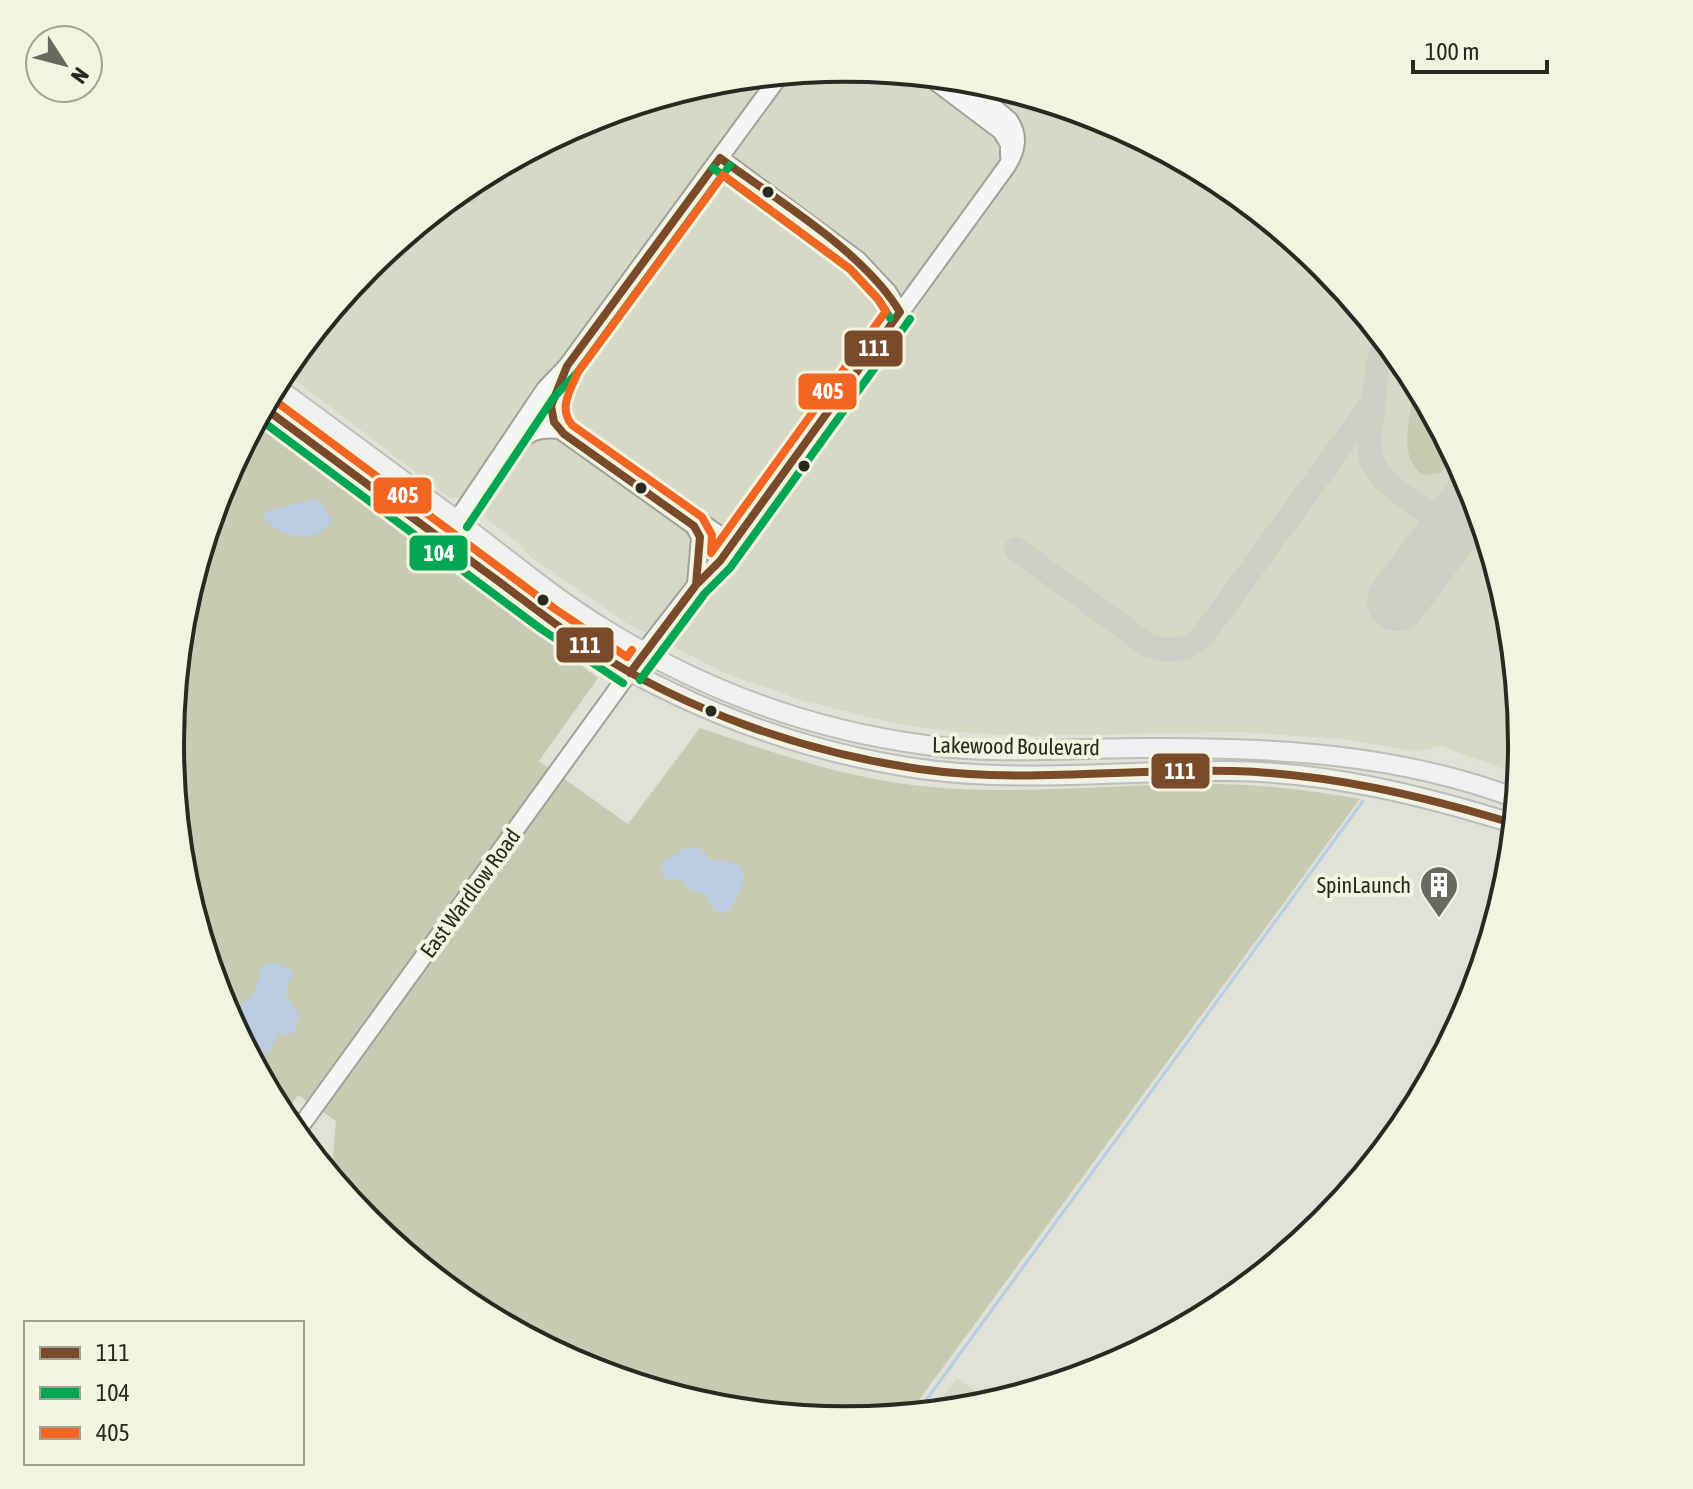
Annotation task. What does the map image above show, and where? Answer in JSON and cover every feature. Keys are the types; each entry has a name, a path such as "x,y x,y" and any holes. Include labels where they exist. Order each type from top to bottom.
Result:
{"main road":[{"name":"Lakewood Boulevard","path":"285,393 571,607 644,652 723,691 788,715 860,734 926,745 1031,751 1144,748 1287,750 1390,763 1463,780 1507,795"},
{"name":"Lakewood Boulevard","path":"272,414 548,619 630,673 727,719 781,738 855,758 923,769 1030,775 1231,771 1285,774 1384,787 1504,821"},
{"path":"1384,787 1390,763"}],"street":[{"path":"498,462 509,440 545,389 567,366 772,87"},
{"path":"947,90 1001,131 1009,144 1007,166"},
{"path":"980,96 1014,127 1016,148 1007,166"},
{"path":"720,158 858,260 888,292 900,312"},
{"name":"East Wardlow Road","path":"303,1123 644,652 696,585 733,544 1007,166"},
{"path":"567,366 551,406 554,422 560,430 694,526 700,537 696,585"},
{"path":"457,520 498,462 523,436 535,430 560,430"},
{"path":"665,505 685,511 733,544"}],"shaded area":[{"path":"803,83 890,83 976,95 1018,105 1100,132 1140,150 1215,194 1283,246 1345,308 1372,341 1397,376 1441,451 1474,532 1496,615 1503,658 1508,701 1508,771 1441,746 1416,752 1345,739 1236,732 1021,736 957,732 897,724 804,701 727,674 626,623 531,557 460,498 450,498 294,379 321,341 378,276 410,246 478,194 553,150 593,132 634,117 717,95"},
{"path":"1412,401 1447,465 1441,473 1423,475 1414,467 1407,445"},
{"path":"264,430 598,678 539,761 628,824 700,728 834,770 921,786 1044,790 1227,784 1284,788 1360,799 917,1403 803,1406 717,1394 634,1372 553,1339 478,1295 443,1270 378,1213 332,1162 336,1121 298,1095 291,1105 252,1038 234,998 219,957 197,874 185,788 185,701 197,615 219,532 234,491"},
{"path":"957,1378 978,1393 976,1394 941,1400"}],"water":[{"path":"315,499 324,506 332,522 316,534 289,534 264,519 266,513 271,511"},
{"path":"694,847 704,851 709,859 732,862 741,867 742,885 731,909 722,913 715,911 705,894 690,890 680,879 663,877 661,863 684,849"},
{"path":"275,962 289,968 292,973 285,995 300,1015 294,1033 277,1035 270,1051 262,1056 238,1008 253,995 262,967"}],"waterway":[{"path":"925,1402 1363,801"}],"taxiway":[{"path":"1381,354 1370,428 1373,464 1403,495 1451,528"},
{"path":"1016,549 1148,645 1171,650 1186,647 1205,633 1368,409 1375,392"}],"runway":[{"path":"1397,601 1466,509"}],"transit line":[{"name":"111","path":"720,158 842,248 884,290 900,312 720,561 696,585 700,537 694,526 564,434 554,422 551,406 567,366 720,158"},
{"name":"104","path":"467,527 554,397 577,373 730,165"},
{"name":"104","path":"713,168 850,269 878,299 890,318"},
{"name":"405","path":"723,175 850,269 886,311 711,553 712,535 702,517 572,425 566,406 578,372 723,175"},
{"name":"104","path":"640,680 705,593 730,568 910,319"},
{"name":"405","path":"279,404 555,609 627,657 632,650"},
{"name":"111","path":"272,414 588,647 665,691 747,726 833,752 919,769 998,775 1270,773 1341,782 1411,796 1504,821"},
{"name":"104","path":"267,424 541,629 623,683"},
{"name":"111","path":"630,673 696,585"}],"place":[{"name":"SpinLaunch","path":"1439,919"}]}
